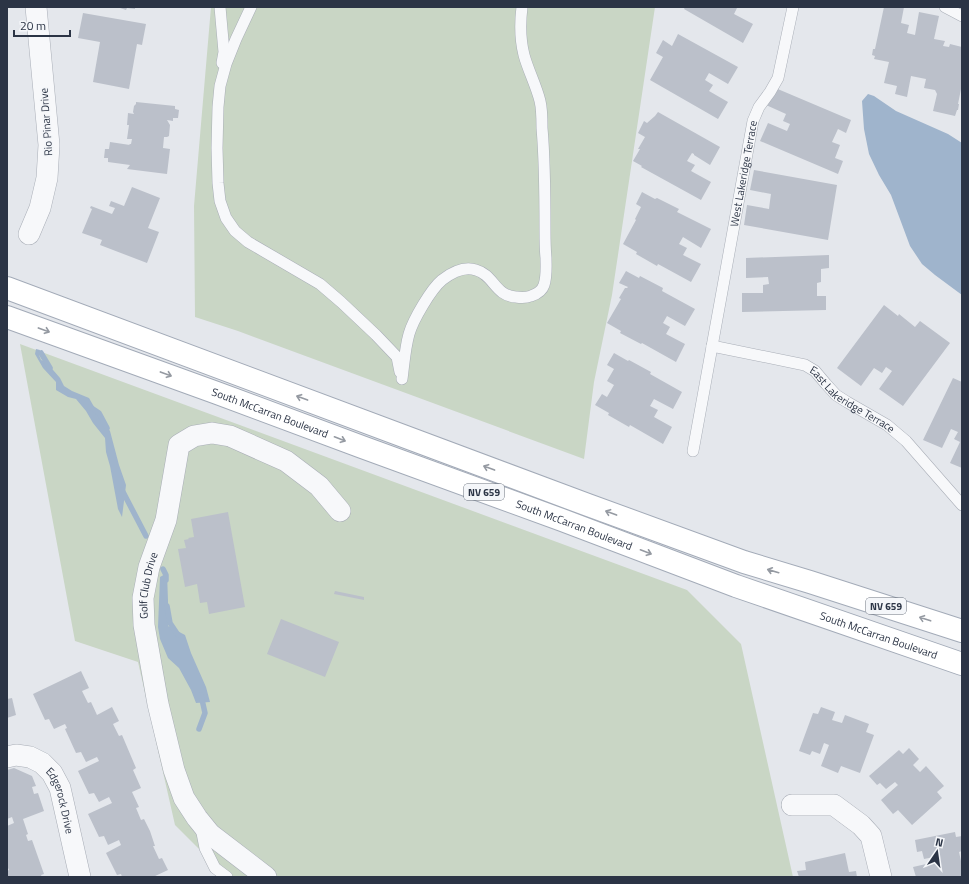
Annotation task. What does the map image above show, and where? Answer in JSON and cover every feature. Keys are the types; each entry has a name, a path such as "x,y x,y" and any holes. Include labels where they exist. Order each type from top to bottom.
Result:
{"main road":[{"name":"NV 659","path":"7,288 744,562 962,631"},
{"name":"South McCarran Boulevard","path":"7,317 562,520 736,586 962,664"}],"street":[{"name":"Rio Pinar Drive","path":"29,234 40,208 47,178 49,145 36,7"},
{"name":"Golf Club Drive","path":"266,877 210,834 184,798 174,770 158,704 144,625 143,598 149,567 166,520 179,445 194,436 212,433 230,436 286,461 318,486 340,511"},
{"name":"Edgerock Drive","path":"7,757 16,755 30,757 42,763 52,774 60,788 80,877"},
{"path":"792,805 834,805 861,825 871,836 881,877"}],"lane":[{"path":"220,7 224,52 218,107 217,148 220,201 226,218 235,231 248,242 320,284 342,302 397,357 402,378 409,333 417,315 441,281 454,272 465,269 475,269 487,275 502,292 510,297 524,298 534,295 541,291 545,284 546,202 543,138 540,102 524,56 521,39 522,7"},
{"path":"220,86 231,51 251,7"},
{"name":"West Lakeridge Terrace","path":"693,451 753,121 758,107 770,92 778,78 793,7"},
{"path":"945,7 962,16"},
{"name":"East Lakeridge Terrace","path":"712,346 805,365 815,371 836,395 887,425 906,441 962,505"},
{"path":"200,822 205,848 215,868 227,877"}],"green space":[{"path":"211,7 655,7 612,295 594,382 584,459 238,331 195,317 194,206"},
{"path":"20,344 687,590 741,644 793,877 227,877 175,825 138,662 75,641"}],"water":[{"path":"868,94 874,96 896,111 948,134 962,143 962,295 922,264 910,246 891,195 869,154 864,129 862,101"},
{"path":"36,349 40,350 39,355 41,360 47,363 60,378 64,386 89,398 110,431 126,485 122,517 118,509 106,452 105,438 76,399 68,397 56,390 56,382 43,368 35,354"},
{"path":"167,573 168,626 185,635 206,687 210,702 196,703 179,668 168,658 160,639 158,627 160,577"}],"building":[{"path":"117,7 135,7 135,9 127,8 126,10"},
{"path":"685,7 736,7 737,8 734,14 753,24 743,43 684,9"},
{"path":"884,7 904,7 901,23 909,25 907,33 915,35 919,12 939,16 934,39 945,41 943,46 949,47 950,44 962,47 962,84 958,110 955,116 933,111 937,94 935,90 924,88 926,79 911,76 907,97 895,94 897,86 884,83 889,62 874,59 875,56 872,55 873,49 875,49"},
{"path":"83,13 146,24 142,45 137,44 129,89 93,82 100,42 78,38"},
{"path":"678,34 738,67 728,84 709,73 705,80 713,85 709,91 728,102 718,119 650,80 663,57 656,53 663,40 672,46"},
{"path":"773,87 851,120 846,133 838,129 832,142 840,145 835,158 843,161 838,174 760,141 768,123 787,131 790,124 783,121 786,114 766,105"},
{"path":"136,102 175,106 175,109 179,110 178,118 173,118 173,121 167,120 170,125 169,136 164,137 163,148 170,149 167,174 127,169 130,165 108,162 108,158 104,158 105,149 109,149 110,142 131,144 132,139 127,139 129,125 127,125 128,113 134,114 134,106"},
{"path":"658,112 720,147 710,165 692,153 687,161 695,165 691,171 711,182 701,200 641,167 642,166 633,161 645,137 638,133 644,121 647,123"},
{"path":"754,170 837,185 828,240 744,225 747,205 769,209 771,194 750,190"},
{"path":"132,187 160,198 148,228 159,232 147,263 100,245 102,240 82,233 92,209 90,208 91,206 112,214 115,208 109,206 111,201 124,206"},
{"path":"642,192 679,209 677,212 711,229 701,248 683,237 679,244 687,248 683,255 701,264 691,282 658,264 657,266 636,254 637,252 623,244 641,207 636,204"},
{"path":"829,255 829,268 821,269 821,282 817,283 817,296 826,296 826,310 742,312 742,293 763,293 763,285 769,284 768,277 746,278 746,258"},
{"path":"626,271 639,278 640,276 663,288 662,291 695,309 685,326 667,316 663,323 670,327 666,334 685,344 676,362 642,343 641,344 620,333 621,331 607,323 621,299 619,298 625,288 628,287 619,283"},
{"path":"884,305 898,316 899,314 915,327 920,321 950,343 903,406 879,389 892,371 886,367 882,373 874,368 861,386 837,368"},
{"path":"614,353 651,372 650,374 682,392 673,409 654,399 650,406 658,410 654,417 672,427 663,444 630,425 629,427 608,415 609,413 595,405 602,394 607,397 614,385 607,381 614,369 607,365"},
{"path":"953,378 962,382 962,468 950,463 960,442 954,439 958,432 951,429 942,448 923,440"},
{"path":"228,512 245,607 209,614 207,602 200,603 197,584 185,587 178,549 186,548 184,540 194,537 191,519"},
{"path":"335,591 364,597 364,600 334,594"},
{"path":"281,619 339,642 325,677 267,654"},
{"path":"81,671 89,688 82,691 88,703 91,702 97,715 112,707 119,721 113,724 119,736 122,735 136,768 133,770 141,788 132,792 139,807 136,808 141,820 144,819 150,831 155,846 153,846 159,859 162,858 168,870 153,877 122,877 121,874 117,875 106,853 121,845 119,840 108,845 104,836 99,837 88,814 112,803 109,797 99,802 94,793 89,794 78,771 99,761 97,757 86,762 81,752 76,753 65,729 67,728 65,724 54,729 49,719 45,720 33,694"},
{"path":"12,698 16,715 7,718 7,699"},
{"path":"821,707 835,712 832,720 842,723 845,715 869,724 866,732 874,735 860,773 841,766 838,773 821,766 829,745 824,743 820,754 812,751 810,755 799,751 813,713 818,714"},
{"path":"909,748 919,759 913,765 920,772 926,766 944,786 937,792 942,798 912,825 898,810 893,814 881,800 898,785 895,782 886,789 880,783 877,785 869,776 899,750 903,754"},
{"path":"14,768 32,776 36,786 32,787 34,794 38,793 44,811 23,819 28,834 26,835 28,841 32,840 44,874 41,875 42,877 7,877 7,871 9,870 7,866 7,826 14,823 12,817 7,819 7,770"},
{"path":"955,832 956,837 962,836 962,851 959,852 962,861 962,877 916,877 913,867 935,862 934,857 924,859 922,851 917,852 915,840"},
{"path":"845,853 849,872 856,871 857,877 799,877 797,871 806,870 805,862"}],"waterway":[{"path":"41,353 50,368"},
{"path":"90,407 99,413 107,428"},
{"path":"122,490 146,536"},
{"path":"163,569 166,575 166,580"},
{"path":"167,606 170,623 178,635"},
{"path":"199,729 205,713 201,695"}]}
